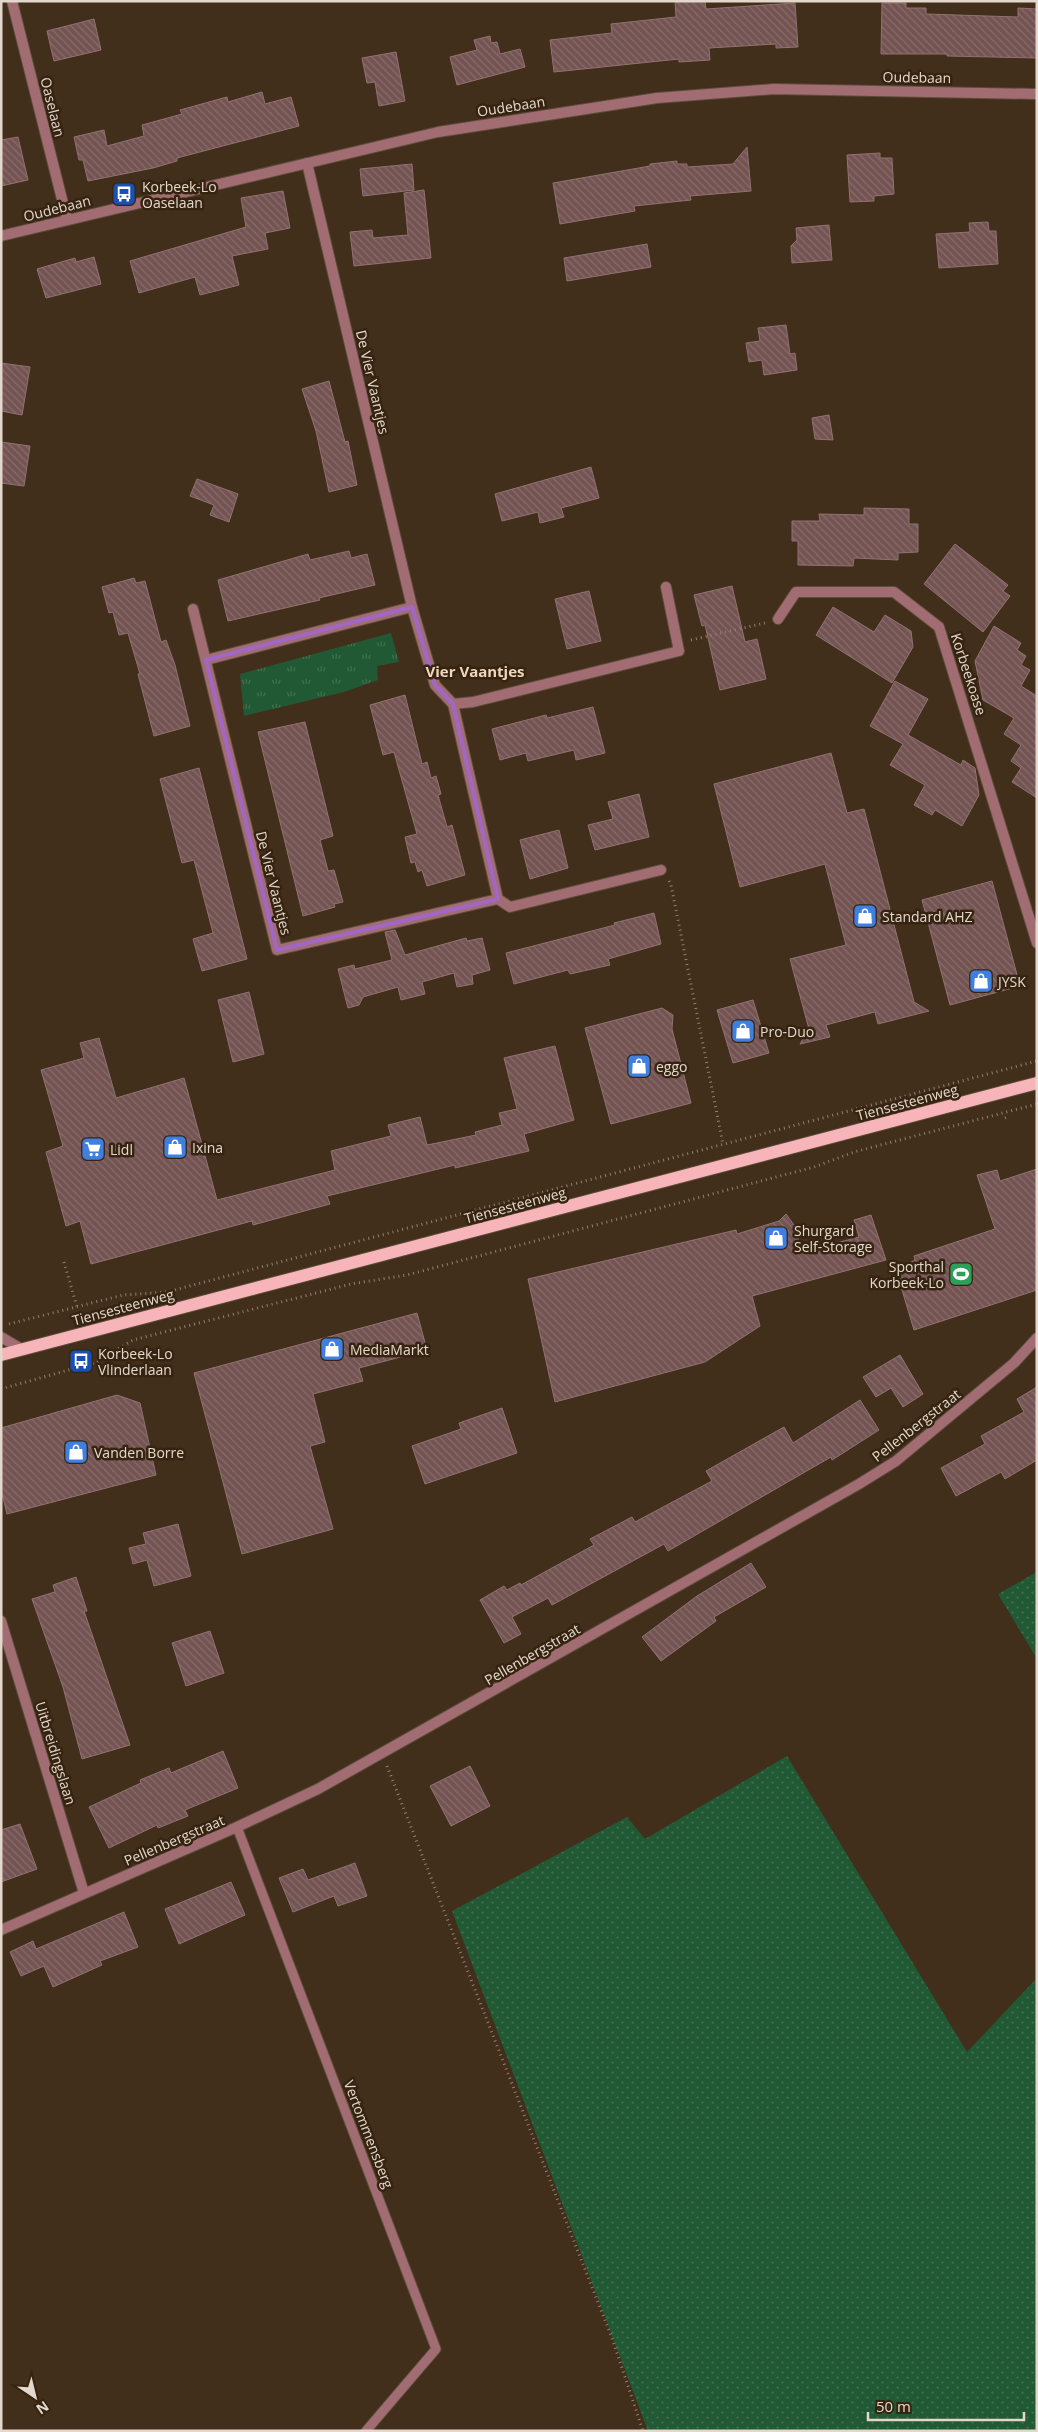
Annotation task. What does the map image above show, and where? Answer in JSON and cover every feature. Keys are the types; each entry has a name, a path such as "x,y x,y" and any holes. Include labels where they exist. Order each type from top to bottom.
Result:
{"main road":[{"name":"Tiensesteenweg","path":"1,1356 1037,1083"}],"street":[{"name":"Oaselaan","path":"12,1 67,219"},
{"name":"Oudebaan","path":"1,236 438,132 656,98 774,89 1037,94"},
{"name":"De Vier Vaantjes","path":"307,163 412,607 436,686 454,704"},
{"path":"498,899 454,704 473,702 679,651 680,644 666,586"},
{"name":"Korbeekoase","path":"778,619 796,592 894,592 939,627 1037,943"},
{"path":"206,660 412,607"},
{"name":"De Vier Vaantjes","path":"193,609 277,950 498,899 510,907 661,870"},
{"path":"1,1337 24,1350"},
{"name":"Pellenbergstraat","path":"1,1930 237,1827 318,1789 874,1475 896,1461 1014,1363 1037,1338"},
{"name":"Uitbreidingslaan","path":"1,1621 84,1893"}],"lane":[{"name":"Vertommensberg","path":"237,1827 436,2349 366,2431"}],"path":[{"path":"685,641 778,619"},
{"path":"661,870 671,885 727,1164"},
{"path":"6,1324 123,1295 167,1292 1037,1061"},
{"path":"1,1389 97,1362 134,1340 350,1284 408,1275 814,1167 854,1152 1037,1104"},
{"path":"64,1262 77,1307"},
{"path":"382,1754 612,2338 643,2431"}],"highlighted area":[{"path":"412,607 435,685 453,704 498,899 277,950 206,660"}],"green space":[{"path":"391,633 399,662 377,666 378,680 344,692 244,716 240,674"},
{"path":"1037,1572 1037,1659 998,1594"},
{"path":"787,1756 967,2052 1037,1978 1037,2431 648,2431 452,1911 627,1817 645,1839"}],"building":[{"path":"675,1 705,1 706,9 795,3 798,47 776,48 776,44 709,48 710,60 679,62 679,59 554,72 550,40 612,33 611,24 676,17"},
{"path":"882,3 906,3 906,8 926,8 926,14 1018,17 1018,8 1037,9 1037,58 947,56 947,54 881,54"},
{"path":"94,19 101,50 54,61 47,31"},
{"path":"490,36 491,43 497,42 500,54 520,49 525,67 457,85 450,57 477,50 474,40"},
{"path":"396,52 405,101 379,106 375,82 367,83 362,58"},
{"path":"262,92 265,104 291,97 299,126 177,158 177,161 153,168 88,181 83,160 79,160 74,137 104,130 107,146 144,136 142,125 182,114 180,110 227,97 228,102"},
{"path":"18,137 28,180 1,186 1,140"},
{"path":"747,147 751,191 690,196 691,200 634,206 635,211 560,224 553,183 650,166 650,164 677,161 677,164 687,164 687,167 733,164"},
{"path":"880,153 880,158 892,158 894,194 874,196 874,201 850,202 847,155"},
{"path":"412,164 414,190 363,196 360,169"},
{"path":"424,190 431,258 354,266 350,232 372,230 373,238 408,235 404,193"},
{"path":"283,191 290,228 265,233 268,249 232,256 239,285 200,295 195,277 139,293 130,261 246,227 241,198"},
{"path":"988,222 989,231 996,231 998,264 939,268 936,234 970,232 969,223"},
{"path":"829,225 832,260 792,263 791,246 797,240 796,228"},
{"path":"647,244 651,267 567,281 564,258"},
{"path":"94,257 101,284 46,298 37,269 75,258 76,262"},
{"path":"786,325 790,354 795,353 797,370 764,375 762,360 749,362 746,343 760,341 758,328"},
{"path":"1,363 30,367 22,415 1,411"},
{"path":"329,381 345,442 348,441 357,485 329,492 316,431 302,389"},
{"path":"829,415 833,440 815,439 812,418"},
{"path":"1,442 30,446 24,486 1,483"},
{"path":"591,467 599,498 561,508 564,517 540,523 538,512 502,521 495,494"},
{"path":"197,479 238,494 229,522 210,515 214,505 190,496"},
{"path":"864,508 909,509 909,524 918,524 918,552 898,553 898,560 854,558 853,566 798,565 798,541 792,541 792,521 820,521 819,514 864,515"},
{"path":"955,544 1008,585 1003,591 1010,596 983,632 924,584"},
{"path":"349,551 351,558 367,554 375,585 228,621 218,580 308,554 310,560"},
{"path":"134,578 136,583 145,581 161,642 166,640 175,665 190,726 154,736 138,674 140,674 128,633 119,635 113,612 109,613 102,587"},
{"path":"732,586 745,642 757,639 766,679 720,690 705,625 702,626 694,595"},
{"path":"589,591 601,641 567,649 555,599"},
{"path":"833,607 874,632 885,615 911,631 913,647 892,683 816,635"},
{"path":"994,626 1021,643 1017,650 1026,656 1021,665 1030,670 1021,686 1037,696 1037,798 1012,782 1021,768 1011,761 1021,745 1004,734 1014,718 983,700 975,661"},
{"path":"895,681 928,699 908,735 961,765 963,760 975,768 979,795 962,826 935,810 932,815 914,805 925,785 890,765 903,744 870,726"},
{"path":"405,695 422,764 427,762 431,778 436,776 441,794 438,795 447,827 452,825 465,875 427,886 422,870 418,872 415,862 411,863 405,837 417,834 394,752 383,755 370,705"},
{"path":"593,707 605,753 576,760 574,750 528,761 526,753 500,760 492,729 546,715 547,718"},
{"path":"305,722 333,836 320,840 328,871 334,870 343,902 334,904 335,907 303,916 258,732"},
{"name":"Standard AHZ","path":"831,753 847,813 864,809 914,1002 929,1011 878,1024 875,1012 826,1025 830,1037 800,1044 809,1029 790,959 846,945 825,864 740,887 714,784"},
{"path":"199,768 247,959 202,971 193,939 213,933 194,860 182,863 160,779"},
{"path":"639,794 649,837 595,850 588,825 613,819 608,802"},
{"path":"559,830 568,868 530,879 520,840"},
{"path":"992,881 1020,986 950,1005 922,900"},
{"path":"654,913 661,944 608,959 610,965 570,974 568,970 514,984 506,953"},
{"path":"395,930 405,955 466,938 467,941 482,938 490,970 472,975 473,984 457,987 454,973 422,982 425,994 401,1000 398,987 363,997 359,1005 348,1008 338,969 354,965 355,969 392,960 385,932"},
{"path":"249,992 264,1054 233,1062 218,1000"},
{"name":"Pro-Duo","path":"753,1000 769,1053 733,1063 717,1010"},
{"name":"eggo","path":"662,1008 673,1015 672,1029 691,1103 611,1124 585,1028"},
{"path":"99,1038 116,1098 184,1078 217,1200 335,1170 331,1151 391,1136 388,1125 420,1117 427,1145 476,1135 475,1132 502,1125 499,1113 517,1109 504,1058 555,1046 574,1120 524,1134 529,1151 455,1168 455,1165 327,1196 330,1204 253,1225 252,1221 91,1264 80,1221 66,1226 46,1152 63,1146 41,1070 84,1058 80,1043"},
{"name":"Sporthal Korbeek-Lo","path":"1037,1169 1037,1290 914,1330 896,1270 915,1260 914,1256 995,1229 977,1175 997,1170 1000,1181"},
{"path":"786,1214 794,1225 802,1252 859,1237 854,1220 871,1215 886,1260 752,1296 760,1326 705,1362 555,1402 528,1279 736,1230 737,1234 779,1221"},
{"path":"417,1313 427,1350 359,1368 363,1381 313,1394 325,1442 310,1446 333,1529 242,1554 194,1373"},
{"path":"900,1355 923,1394 903,1407 891,1388 876,1397 863,1377"},
{"path":"1037,1387 1037,1460 1005,1479 1001,1472 956,1496 941,1468 985,1444 981,1436 1024,1412 1017,1399"},
{"name":"Vanden Borre","path":"117,1395 140,1403 156,1475 7,1514 1,1489 1,1428"},
{"path":"860,1400 879,1430 832,1460 831,1457 668,1551 664,1544 552,1605 548,1598 512,1617 521,1634 504,1643 480,1600 504,1586 507,1590 520,1583 521,1585 594,1545 590,1539 632,1517 635,1522 712,1481 706,1471 784,1427 793,1443"},
{"path":"502,1408 517,1453 425,1484 412,1446 461,1429 459,1423"},
{"path":"178,1524 191,1576 154,1586 147,1560 133,1564 129,1548 146,1544 143,1533"},
{"path":"751,1563 766,1587 714,1617 716,1621 661,1661 642,1637 697,1596"},
{"path":"76,1577 87,1611 84,1611 130,1745 82,1759 63,1687 32,1599 55,1592 53,1585"},
{"path":"210,1631 224,1673 186,1686 172,1643"},
{"path":"223,1751 238,1788 185,1810 188,1816 158,1828 157,1825 109,1848 89,1807 141,1783 140,1780 169,1768 171,1773"},
{"path":"470,1766 490,1806 451,1826 430,1786"},
{"path":"20,1824 37,1869 1,1882 1,1830"},
{"path":"355,1863 367,1896 338,1906 334,1896 293,1912 279,1878 303,1869 308,1880"},
{"path":"231,1882 245,1915 179,1944 165,1909"},
{"path":"124,1912 138,1947 100,1961 102,1965 53,1987 44,1966 21,1976 10,1952 33,1941 36,1949"}],"place":[{"name":"Korbeek-Lo Oaselaan","path":"124,194"},
{"name":"Standard AHZ","path":"865,916"},
{"name":"JYSK","path":"981,981"},
{"name":"Pro-Duo","path":"743,1031"},
{"name":"eggo","path":"639,1066"},
{"name":"Ixina","path":"175,1147"},
{"name":"Lidl","path":"93,1149"},
{"name":"Shurgard Self-Storage","path":"776,1238"},
{"name":"Sporthal Korbeek-Lo","path":"961,1274"},
{"name":"MediaMarkt","path":"332,1349"},
{"name":"Korbeek-Lo Vlinderlaan","path":"81,1361"},
{"name":"Vanden Borre","path":"76,1452"}],"district":[{"name":"Vier Vaantjes","path":"475,671"}]}
